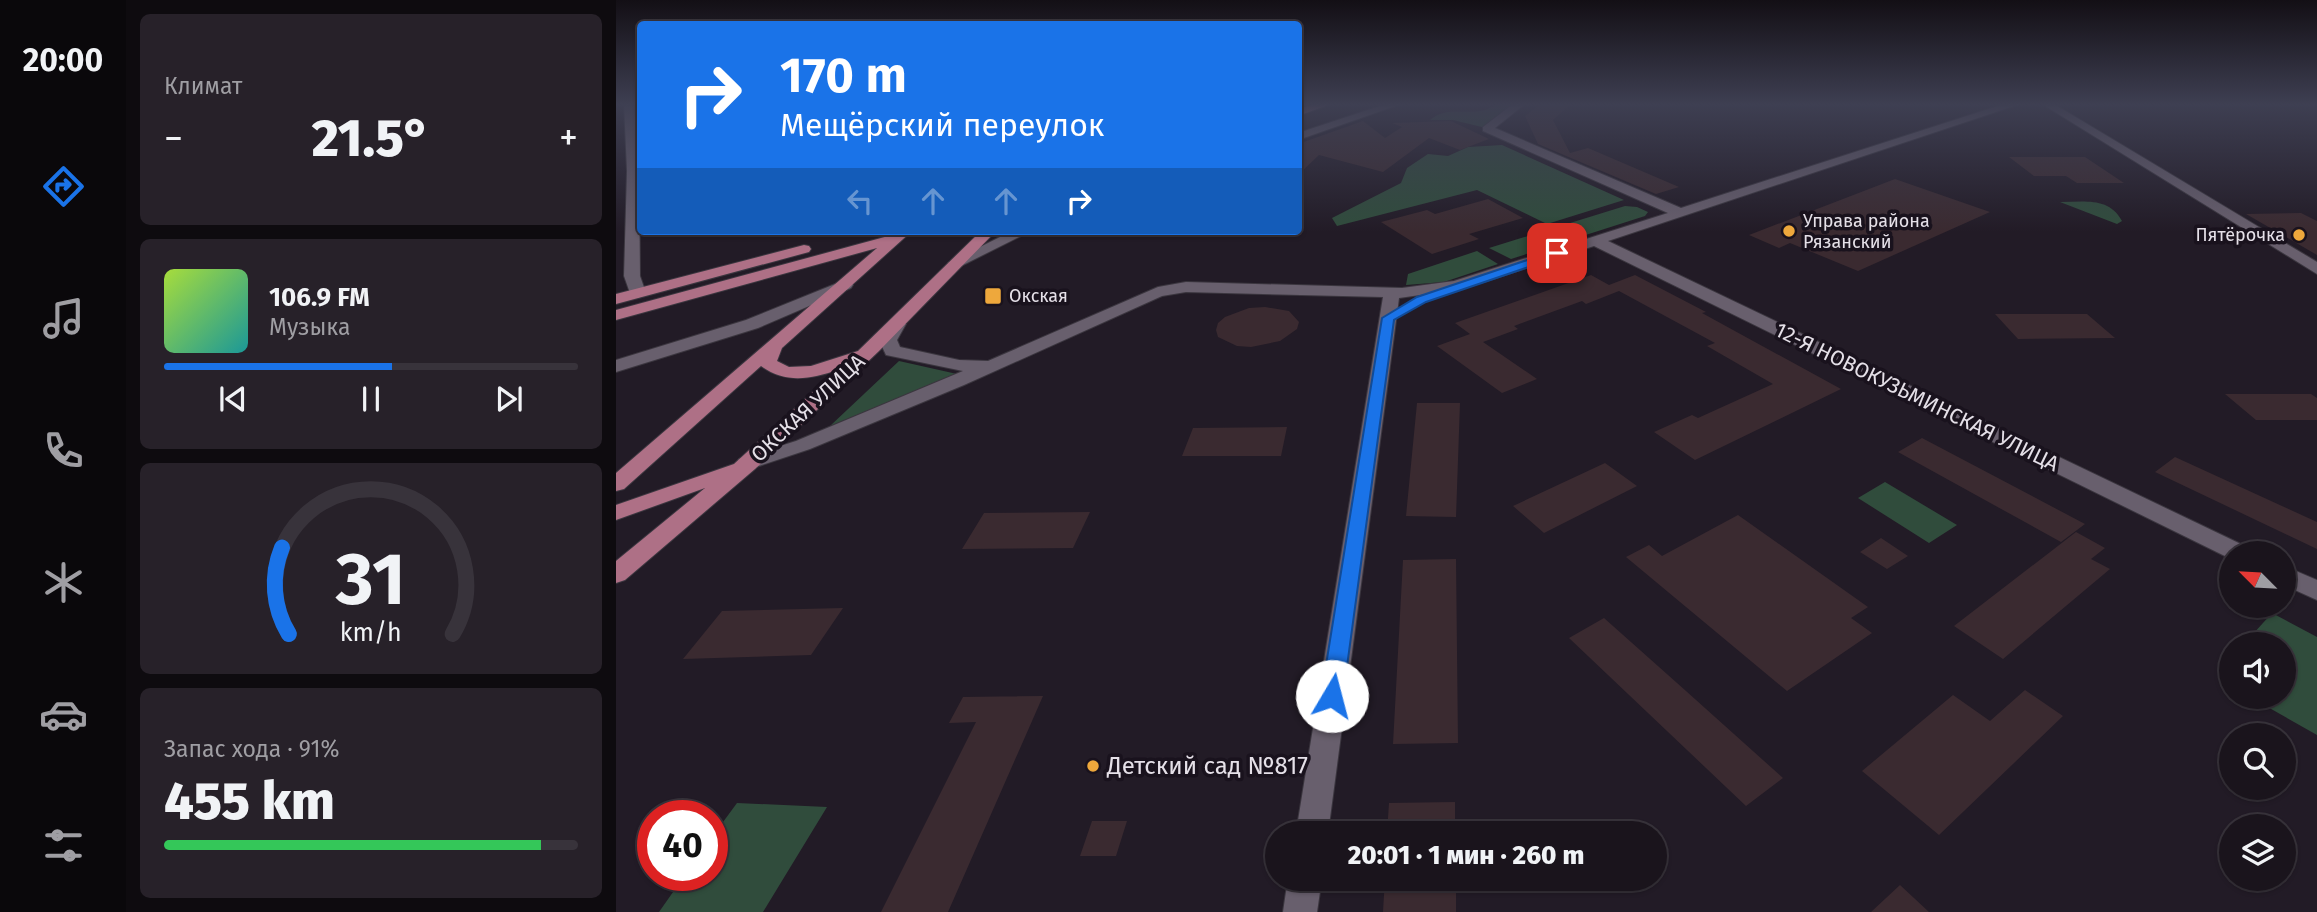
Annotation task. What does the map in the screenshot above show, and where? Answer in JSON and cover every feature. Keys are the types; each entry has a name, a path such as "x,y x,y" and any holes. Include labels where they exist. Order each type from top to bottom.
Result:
{"main road":[{"path":"616,299 855,235"},
{"path":"616,315 898,235"},
{"path":"616,484 901,235"},
{"name":"ОКСКАЯ УЛИЦА","path":"616,574 747,464 897,324 985,235"},
{"path":"774,347 767,357 768,363 774,369 802,372 835,365 873,347"},
{"path":"616,513 747,464"}],"street":[{"path":"631,147 632,276 638,293"},
{"path":"1527,147 1680,213"},
{"path":"1388,318 1422,299 1456,286 1884,147"},
{"path":"2117,147 2317,269"},
{"path":"957,264 1016,235"},
{"name":"12-Я НОВОКУЗЬМИНСКАЯ УЛИЦА","path":"1595,241 2219,543"},
{"path":"616,366 777,315 845,285"},
{"path":"747,464 803,446 1013,358 1142,298 1186,287 1392,293 1456,286"},
{"path":"1314,821 1392,293"},
{"path":"897,324 890,333 888,346 898,354 958,366 987,364 1013,358"},
{"path":"711,337 754,332 768,337 774,347"},
{"path":"2296,581 2317,591"},
{"path":"1300,912 1303,891"}],"green space":[{"path":"1468,147 1505,147 1624,200 1547,224 1477,190 1337,226 1332,218 1401,183 1407,168 1428,154 1448,156"},
{"path":"2060,202 2103,204 2117,213 2122,221 2117,224"},
{"path":"1625,206 1648,212 1645,216 1511,259 1489,248"},
{"path":"1477,251 1498,264 1444,282 1406,285 1408,274"},
{"path":"899,361 957,374 830,426"},
{"path":"1885,482 1957,525 1929,543 1858,498"},
{"path":"2267,618 2281,618 2317,637 2317,735 2271,709 2296,709 2296,632 2255,632"},
{"path":"737,803 827,807 763,912 659,912 674,891 728,891 728,815"}],"building":[{"path":"1302,147 1417,147 1383,172 1319,155 1302,171"},
{"path":"1451,147 1469,147 1460,150"},
{"path":"1544,147 1567,147 1570,153 1588,148 1679,187 1656,194"},
{"path":"2009,157 2085,157 2124,183 2077,183 2066,176 2034,176"},
{"path":"1895,179 1990,212 1858,271 1790,243 1779,248 1749,235"},
{"path":"1488,199 1523,218 1469,234 1479,239 1432,254 1381,222 1427,210 1435,214"},
{"path":"2301,213 2317,221 2317,255 2246,214"},
{"path":"1591,275 1609,285 1635,275 1841,389 1695,460 1654,432 1692,415 1698,418 1773,384 1707,346 1715,343 1619,291 1586,304 1582,301 1514,326 1518,329 1483,342 1537,379 1502,393 1437,346 1470,334 1455,323"},
{"path":"1265,307 1289,311 1299,322 1297,329 1280,341 1251,347 1237,346 1218,337 1218,323 1225,317 1249,308"},
{"path":"1995,314 2087,314 2115,338 2018,339"},
{"path":"2225,394 2311,394 2317,398 2317,420 2256,420"},
{"path":"1417,403 1460,403 1456,517 1406,516"},
{"path":"1287,427 1281,456 1182,456 1193,428"},
{"path":"1922,438 2085,524 2061,542 1898,452"},
{"path":"2175,457 2317,522 2317,549 2155,472"},
{"path":"1605,463 1637,486 1544,533 1513,506"},
{"path":"1090,512 1073,548 962,549 984,513"},
{"path":"1738,515 1868,607 1851,618 1872,633 1787,691 1626,557 1649,545 1662,556"},
{"path":"2076,532 2105,548 2091,559 2110,569 2003,659 1954,626"},
{"path":"1881,538 1908,556 1887,569 1860,552"},
{"path":"1456,559 1458,743 1393,744 1403,560"},
{"path":"843,608 811,655 683,659 722,611"},
{"path":"1604,618 1783,778 1746,806 1569,638"},
{"path":"2025,690 2063,716 1939,835 1862,771 1953,695 1990,721"},
{"path":"1043,696 948,912 881,912 976,722 949,723 963,697"},
{"path":"1455,802 1455,821 1388,821 1389,803"},
{"path":"1092,821 1127,821 1116,856 1080,856"},
{"path":"1900,885 1929,912 1871,912"},
{"path":"1384,891 1456,891 1456,912 1383,912"}],"place":[{"name":"Управа района Рязанский","path":"1789,231"},
{"name":"Пятёрочка","path":"2299,235"},
{"name":"Окская","path":"993,296"},
{"name":"Детский сад №817","path":"1093,766"}],"route":[{"path":"1332,696 1388,318 1422,299 1557,253"}]}
